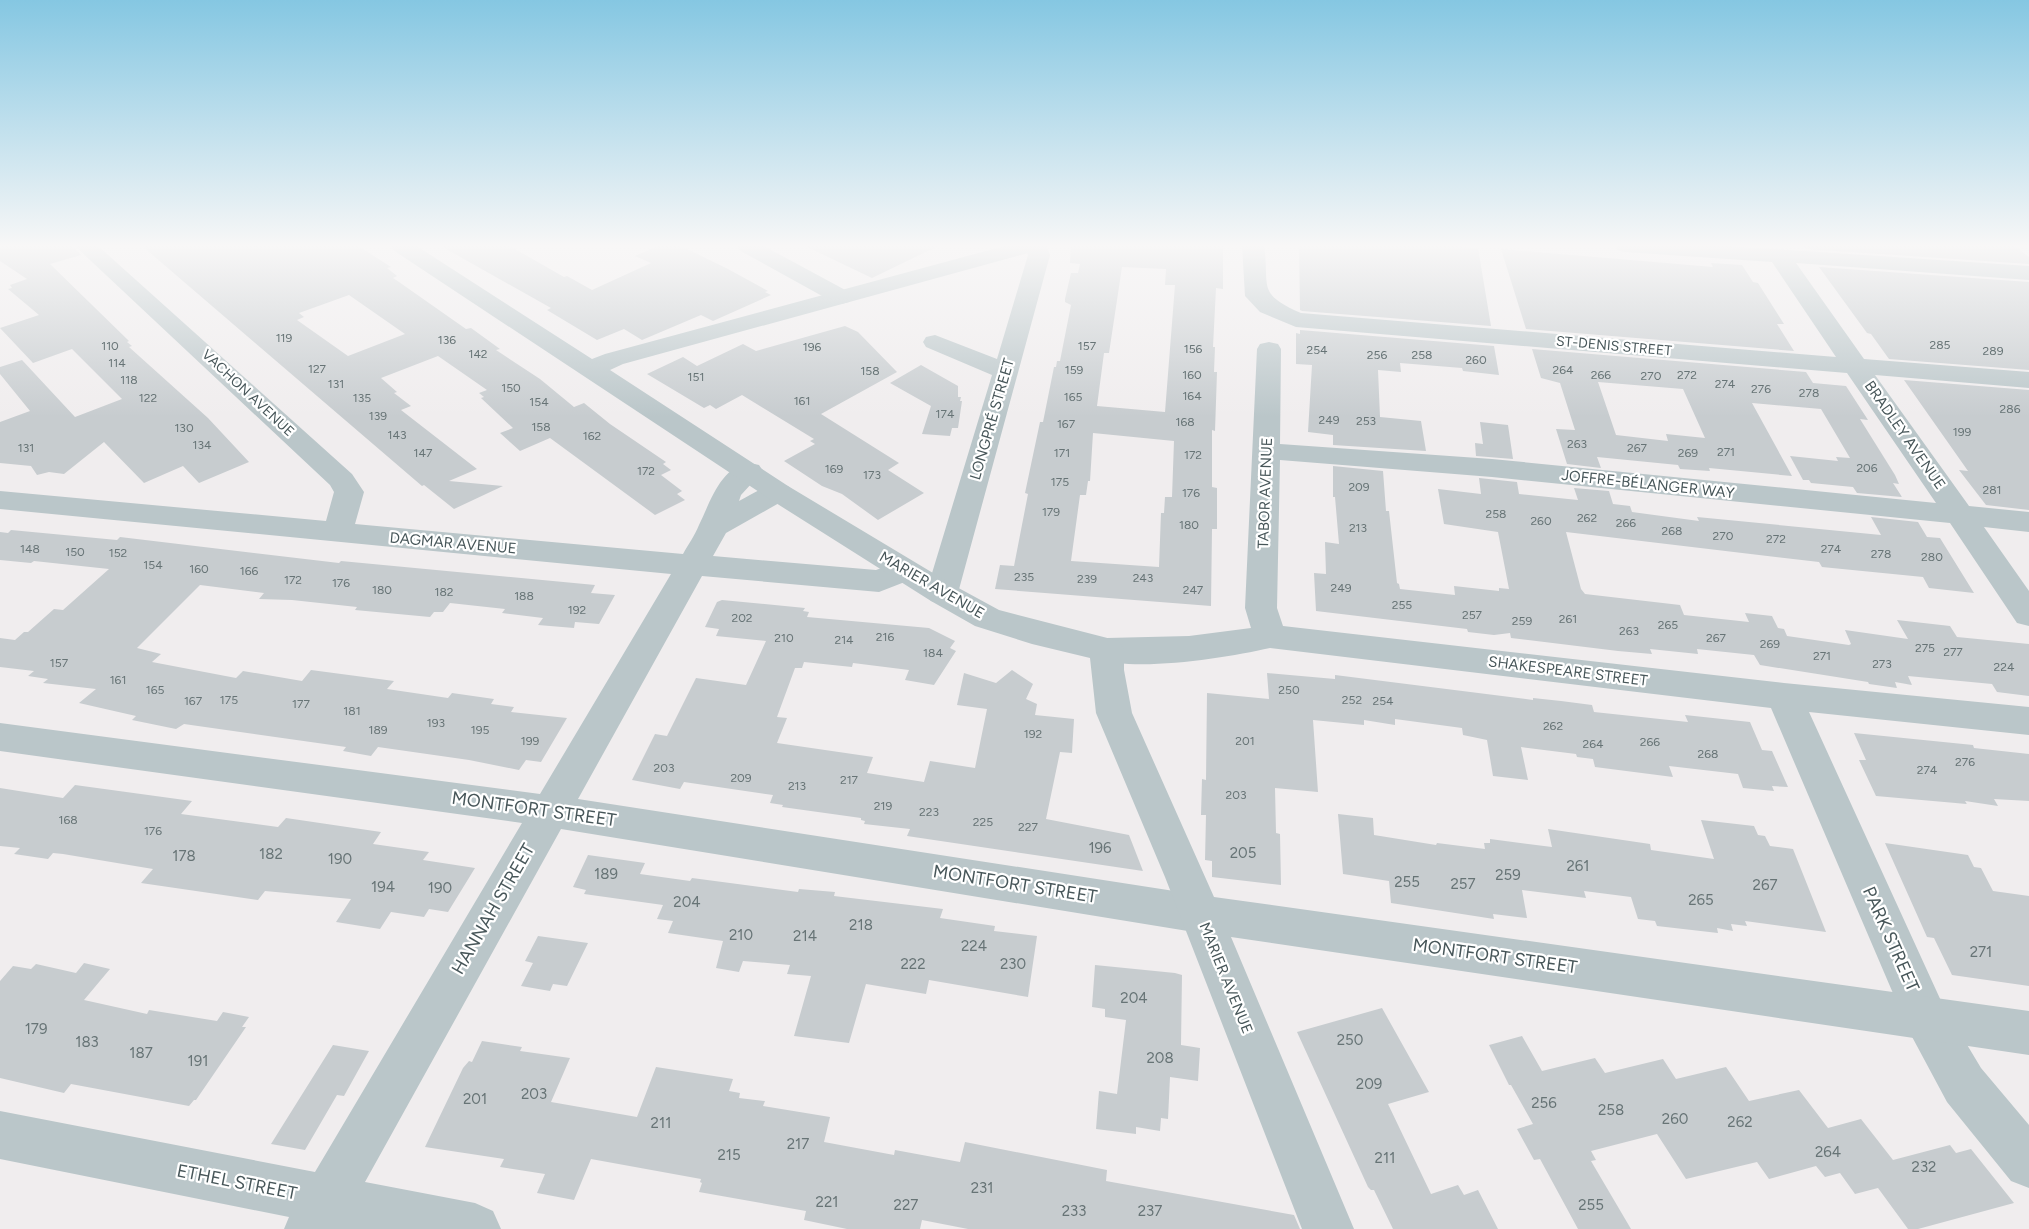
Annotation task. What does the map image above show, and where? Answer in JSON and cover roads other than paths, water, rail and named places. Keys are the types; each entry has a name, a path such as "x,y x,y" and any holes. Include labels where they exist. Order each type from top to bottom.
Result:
{"street":[{"name":"VACHON AVENUE","path":"149,302 342,480 348,492 338,532"},
{"name":"MARIER AVENUE","path":"490,302 778,492 942,593 987,618 1032,632 1107,650 1107,670 1114,713 1200,914 1328,1229"},
{"path":"591,369 614,359 821,302"},
{"name":"LONGPRÉ STREET","path":"942,593 1026,302"},
{"name":"ST-DENIS STREET","path":"1263,302 1296,321 2029,380"},
{"name":"BRADLEY AVENUE","path":"1812,302 2029,615"},
{"path":"935,342 1006,372"},
{"name":"TABOR AVENUE","path":"1269,349 1262,608 1270,636"},
{"name":"JOFFRE-BÉLANGER WAY","path":"1266,451 1492,468 2029,522"},
{"name":"HANNAH STREET","path":"318,1214 690,565 714,527 728,492 749,471"},
{"name":"HANNAH STREET","path":"714,527 778,492"},
{"name":"DAGMAR AVENUE","path":"0,500 879,581 904,571"},
{"name":"SHAKESPEARE STREET","path":"1107,650 1141,651 1242,643 1270,636 1785,696 2029,720"},
{"name":"PARK STREET","path":"1785,696 1926,1018 1964,1085 2029,1163"},
{"name":"MONTFORT STREET","path":"0,737 549,811 1200,914 2029,1034"},
{"name":"ETHEL STREET","path":"0,1135 318,1214 475,1229"}]}
